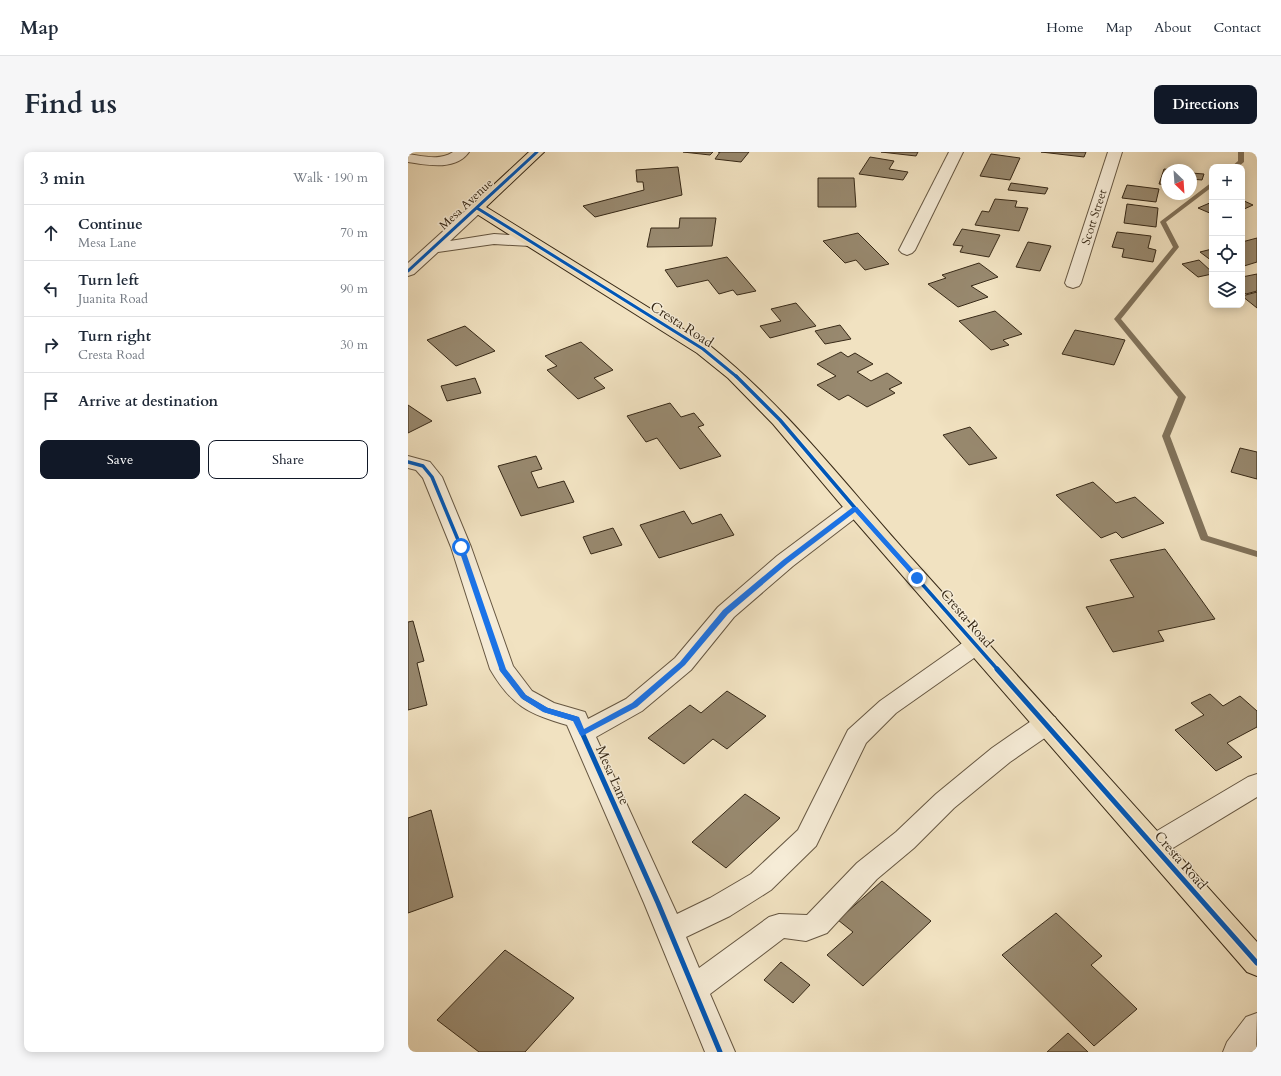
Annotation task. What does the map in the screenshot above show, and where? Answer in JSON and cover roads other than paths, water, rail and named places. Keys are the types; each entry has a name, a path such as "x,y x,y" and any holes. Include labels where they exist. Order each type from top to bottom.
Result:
{"main road":[{"name":"Mesa Avenue","path":"477,208 537,152"},
{"name":"Cresta Road","path":"477,208 703,349 734,374 780,420 855,508 1257,963"}],"street":[{"path":"408,158 436,162 456,157 462,152"},
{"path":"907,250 956,152"},
{"name":"Scott Street","path":"1073,283 1115,152"},
{"name":"Mesa Avenue","path":"408,271 477,208"},
{"path":"433,248 494,239 530,241"},
{"name":"Mesa Lane","path":"408,462 423,466 432,477 461,547 502,669 524,697 546,710 576,719 670,931 720,1052"},
{"path":"582,733 634,705 683,664 726,612 785,561 855,508"},
{"path":"670,931 720,907 760,882 807,838 857,737 888,707 976,645"},
{"path":"694,989 779,926 786,925 800,930 809,929 817,924 867,871 904,840 945,801 1001,755 1046,724"},
{"path":"1154,846 1257,784"},
{"path":"1238,1052 1257,1027"}],"waterway":[{"path":"1238,164 1241,162 1241,152"},
{"path":"1209,186 1163,222 1176,247 1117,319 1182,397 1166,436 1204,538 1257,554"}]}
